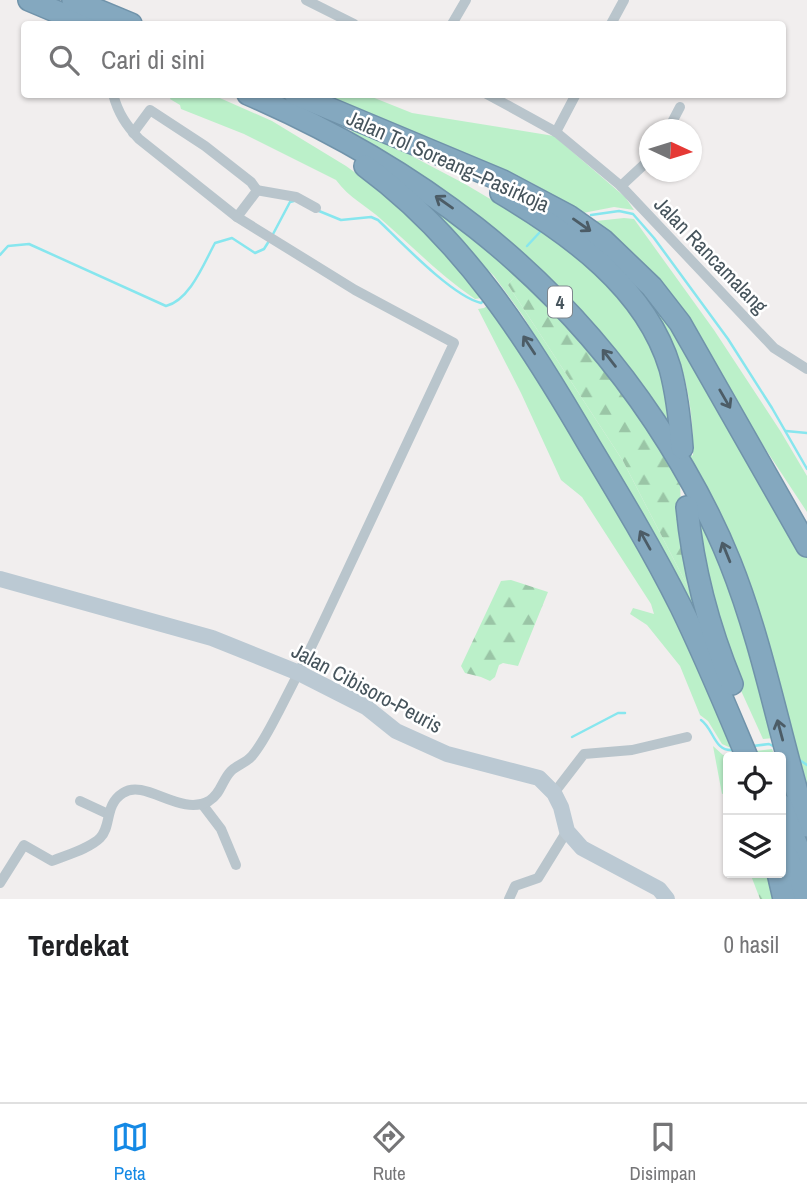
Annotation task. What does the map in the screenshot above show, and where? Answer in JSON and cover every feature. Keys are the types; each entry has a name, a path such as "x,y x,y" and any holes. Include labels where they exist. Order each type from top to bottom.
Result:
{"highway":[{"path":"29,0 79,21"},
{"path":"74,0 124,21"},
{"path":"255,98 323,138 385,180 440,231 482,280 547,373 706,642 760,752"},
{"name":"Jalan Tol Soreang–Pasirkoja","path":"256,98 339,138 424,189 497,243 562,304 609,357 671,447 716,529 750,616 789,800 807,826"},
{"name":"Jalan Tol Soreang–Pasirkoja","path":"304,98 474,168 527,193 569,216 603,240 636,270 680,323 807,546"},
{"path":"365,124 464,172 509,198 572,242 618,282 643,312 664,352 677,399 682,448"},
{"path":"755,452 807,530"},
{"path":"687,507 706,642 744,752"},
{"path":"789,800 807,871"},
{"path":"786,852 805,899"},
{"path":"779,878 784,899"}],"street":[{"path":"306,0 348,21"},
{"path":"454,21 466,0"},
{"path":"613,21 624,0"},
{"path":"0,883 24,845 52,861 99,840 115,800 125,791 134,789 152,793 175,803 202,804 218,793 232,770 252,756 299,673 454,343 355,290 237,216 133,133 117,108 114,98"},
{"name":"Jalan Rancamalang","path":"494,98 556,132 621,187 774,348 804,368"},
{"path":"556,132 574,98"},
{"path":"674,119 680,107"},
{"path":"133,133 150,110 205,146 251,182 256,190 296,197 316,208"},
{"path":"621,187 639,169"},
{"path":"237,216 256,190"},
{"path":"804,368 807,354"},
{"name":"Jalan Cibisoro-Peuris","path":"0,579 39,592 176,626 299,673 366,707 396,731 470,761 538,778 554,793"},
{"path":"667,899 660,889 582,848 567,831 554,793 584,754 632,750 687,737"},
{"path":"80,801 108,814"},
{"path":"202,804 221,829 236,865"},
{"path":"509,899 515,886 538,878 567,831"}],"green space":[{"path":"220,98 272,121 346,166 400,205 450,252 482,298 475,299 450,281 336,180 244,134 181,109 180,105 170,99"},
{"path":"329,98 374,98 412,113 554,136 625,197 634,210 614,207 583,213 532,183"},
{"path":"353,130 406,153 465,184 579,255 647,324 679,440 693,456 692,421 686,384 675,349 658,319 622,276 626,269 664,316 802,557 807,555 807,803 775,682 638,386 422,179 351,132"},
{"path":"397,179 519,271 508,285 623,461 688,587 706,638 590,426 523,316 494,276"},
{"path":"634,219 714,330 781,432 807,476 807,512 739,409 697,332 645,265 596,221"},
{"path":"519,271 581,336 680,475 681,521 688,587 623,461 508,285"},
{"path":"491,303 527,355 636,542 697,662 731,748 722,744 708,721 700,715 680,666 647,625 630,614 633,608 654,614 651,604 582,497 561,480 478,309"},
{"path":"703,519 745,632 774,738 763,739 723,651 697,533 700,520"},
{"path":"511,580 548,592 518,666 503,663 499,665 495,677 490,681 465,673 461,666 501,581"},
{"path":"713,746 723,755 722,794"},
{"path":"772,749 773,752 748,752"},
{"path":"752,878 770,878 775,899 760,899"}],"waterway":[{"path":"272,236 290,202 294,201"},
{"path":"319,211 341,220 371,217 378,220 427,267 456,290 481,303 486,299"},
{"path":"591,215 619,211 633,214 654,238 728,339 807,469"},
{"path":"527,246 540,232"},
{"path":"0,255 8,246 29,244 166,306 175,302 189,289 215,243 232,238 255,253 264,249 269,241"},
{"path":"786,431 807,433"},
{"path":"572,737 618,713 625,713"},
{"path":"701,720 718,744 727,750 733,750"},
{"path":"753,746 769,744 777,748"},
{"path":"798,759 807,765"}]}
